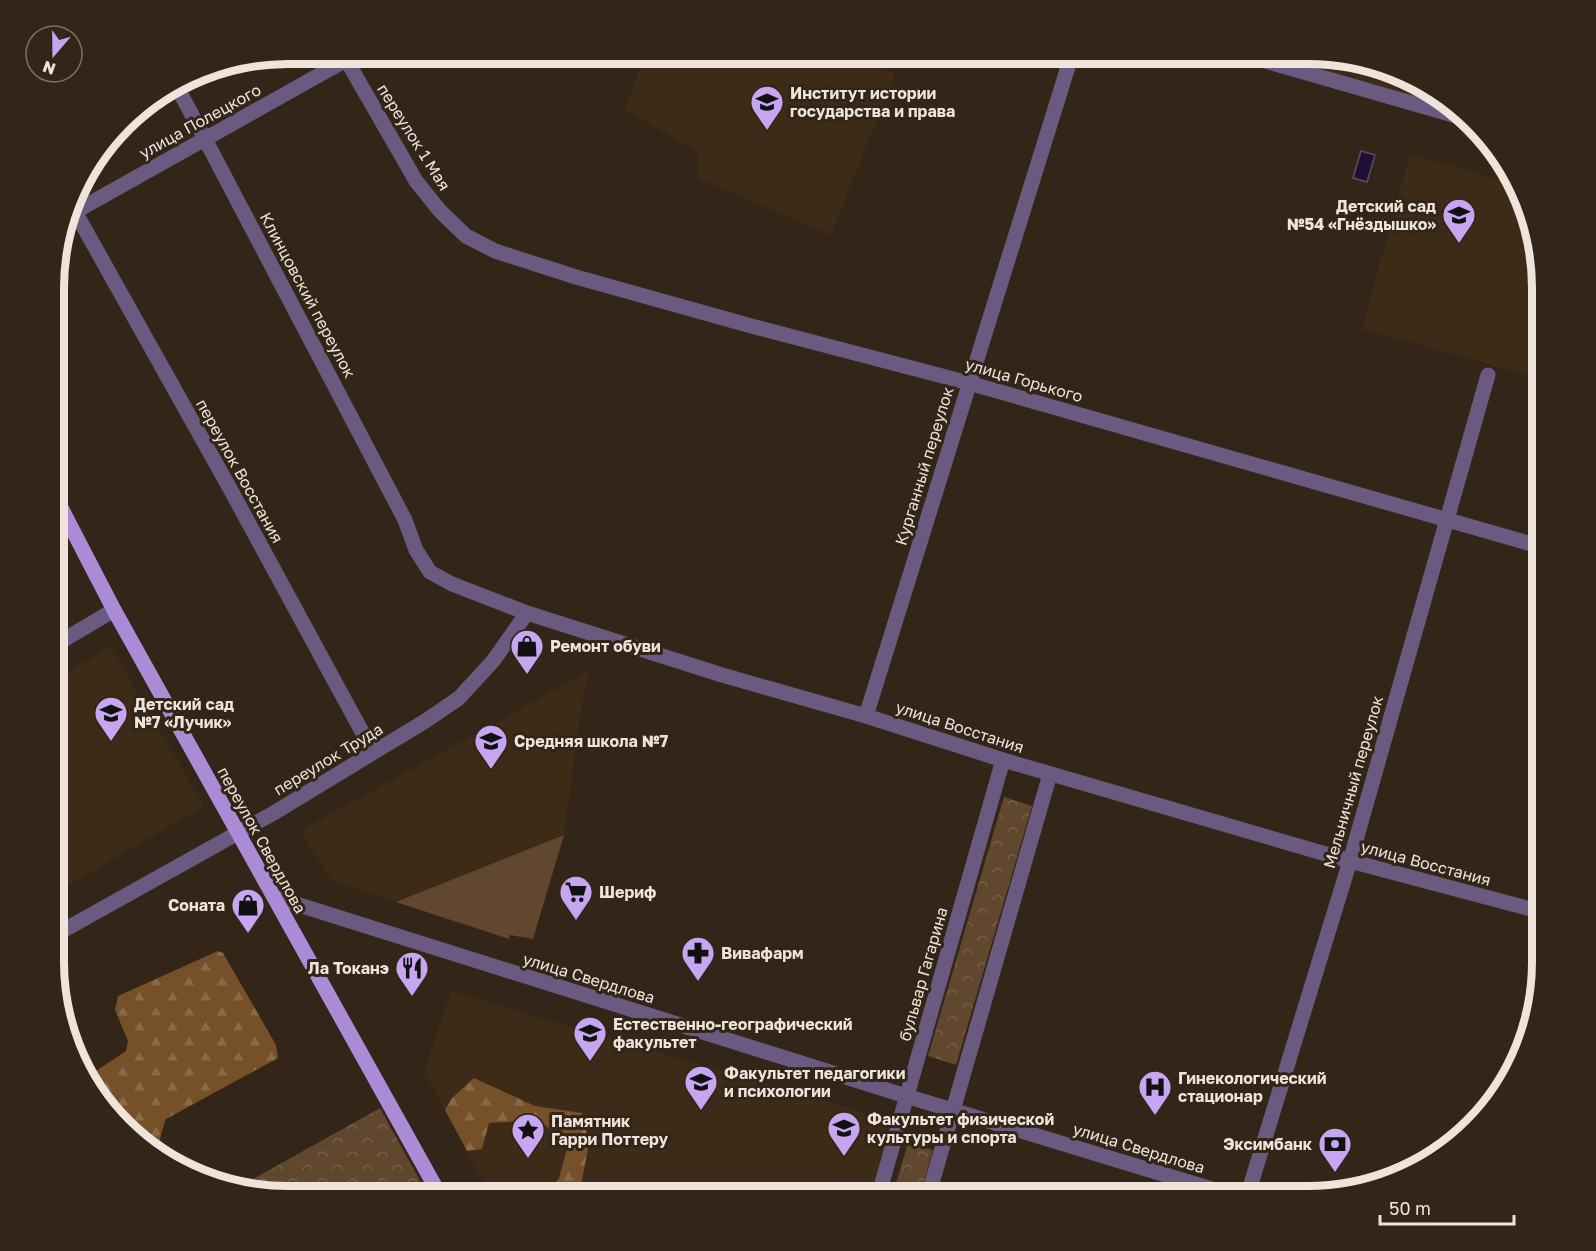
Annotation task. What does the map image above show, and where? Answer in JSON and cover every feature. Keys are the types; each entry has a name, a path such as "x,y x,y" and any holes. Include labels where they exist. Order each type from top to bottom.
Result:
{"main road":[{"name":"переулок Свердлова","path":"64,513 114,610 435,1186"}],"street":[{"name":"улица Полецкого","path":"80,207 205,139 333,64"},
{"name":"переулок 1 Мая","path":"349,64 416,181 440,212 466,236 495,251"},
{"name":"Курганный переулок","path":"866,716 1069,64"},
{"path":"1277,64 1447,113"},
{"name":"Клинцовский переулок","path":"180,93 405,520"},
{"name":"переулок Восстания","path":"76,217 234,495 372,752"},
{"name":"улица Горького","path":"495,251 576,277 969,383 1532,544"},
{"name":"Мельничный переулок","path":"1250,1186 1350,861 1488,375"},
{"name":"улица Восстания","path":"405,520 416,550 430,572 452,584 527,613 722,675 866,716 1050,774 1350,861 1532,909"},
{"path":"64,640 114,610"},
{"name":"переулок Труда","path":"64,930 238,833 427,720 459,698 493,661 527,613"},
{"name":"бульвар Гагарина","path":"881,1186 1003,760"},
{"path":"931,1186 1050,774"},
{"name":"улица Свердлова","path":"274,897 953,1111 1202,1186"}],"shaded area":[{"name":"Институт истории государства и права","path":"641,64 870,64 895,73 831,235 698,178 697,151 625,110"},
{"path":"1285,64 1336,66 1365,72 1406,88 1438,106"},
{"path":"1361,151 1375,155 1367,182 1353,178"},
{"name":"Детский сад №54 «Гнёздышко»","path":"1410,154 1503,180 1520,217 1530,260 1532,376 1362,329"},
{"name":"Детский сад №7 «Лучик»","path":"111,647 204,806 64,888 64,674"},
{"name":"Средняя школа №7","path":"589,671 581,710 564,835 396,902 331,880 300,831"},
{"path":"451,991 899,1123 881,1186 485,1186 424,1071"}],"green space":[{"path":"1004,797 1032,806 956,1065 928,1056"},
{"path":"564,835 533,939 510,935 509,939 396,902"},
{"path":"218,951 223,953 276,1045 278,1058 166,1119 159,1145 120,1110 102,1087 94,1072 126,1051 128,1041 115,1010 118,996"},
{"path":"474,1078 535,1106 582,1113 589,1144 581,1186 553,1186 559,1178 568,1145 539,1120 489,1123 482,1149 467,1151 445,1110 452,1098"},
{"path":"380,1108 423,1186 274,1186 247,1182"},
{"path":"908,1143 933,1150 923,1186 895,1186"}],"place":[{"name":"Институт истории государства и права","path":"767,131"},
{"name":"Детский сад №54 «Гнёздышко»","path":"1459,244"},
{"name":"Ремонт обуви","path":"527,675"},
{"name":"Детский сад №7 «Лучик»","path":"111,742"},
{"name":"Средняя школа №7","path":"491,770"},
{"name":"Шериф","path":"576,921"},
{"name":"Соната","path":"248,934"},
{"name":"Вивафарм","path":"698,982"},
{"name":"Ла Токанэ","path":"412,997"},
{"name":"Естественно-географический факультет","path":"590,1062"},
{"name":"Факультет педагогики и психологии","path":"701,1111"},
{"name":"Гинекологический стационар","path":"1155,1116"},
{"name":"Факультет физической культуры и спорта","path":"844,1157"},
{"name":"Памятник Гарри Поттеру","path":"528,1159"},
{"name":"Эксимбанк","path":"1335,1173"}]}
